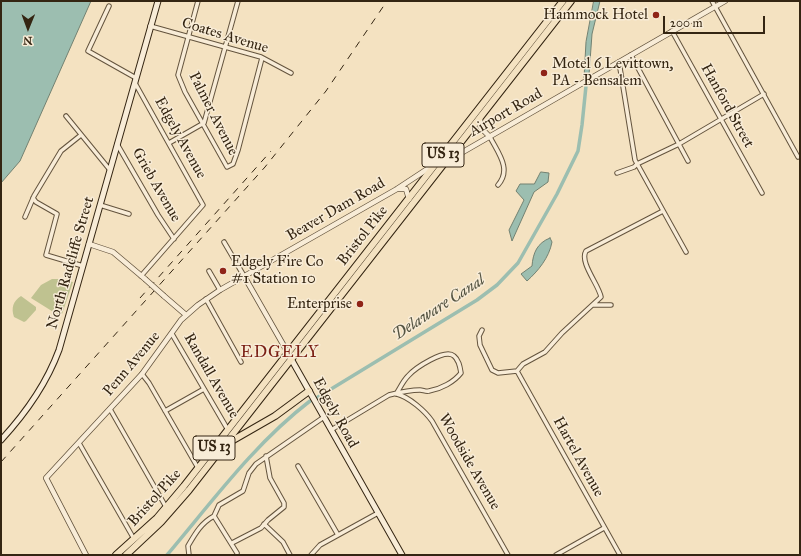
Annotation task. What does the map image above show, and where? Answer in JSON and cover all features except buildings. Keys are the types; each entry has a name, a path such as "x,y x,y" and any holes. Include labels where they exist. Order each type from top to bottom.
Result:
{"highway":[{"name":"Bristol Pike","path":"116,555 166,508 563,1"},
{"name":"Bristol Pike","path":"126,555 168,516 571,1"},
{"path":"224,446 275,416 309,391"}],"main road":[{"name":"North Radcliffe Street","path":"1,440 30,406 50,372 59,350 158,1"},
{"name":"Edgely Road","path":"288,353 402,555"}],"street":[{"name":"Palmer Avenue","path":"198,1 179,70 179,79 204,123 223,163 228,167 233,164 238,150 262,58"},
{"path":"169,143 204,123 238,1"},
{"path":"712,1 798,157"},
{"name":"Airport Road","path":"445,162 724,1"},
{"path":"109,6 88,51 135,80"},
{"name":"Coates Avenue","path":"150,26 262,58 291,73"},
{"name":"Hanford Street","path":"672,31 762,193"},
{"path":"631,55 688,162"},
{"path":"619,62 634,156 662,211 686,252"},
{"name":"Edgely Avenue","path":"135,80 203,206 174,239"},
{"path":"617,173 634,167 637,164 679,144 764,94"},
{"path":"66,116 110,170"},
{"path":"480,118 481,128 490,137 503,160 505,169 504,176 498,185"},
{"path":"25,217 33,198 60,151 81,135"},
{"name":"Grieb Avenue","path":"118,144 174,239"},
{"name":"Beaver Dam Road","path":"244,276 397,188 437,163"},
{"name":"Beaver Dam Road","path":"397,188 406,189 409,199"},
{"path":"33,198 36,202 57,214 46,255 83,266"},
{"path":"100,205 129,214"},
{"path":"482,330 479,336 480,345 492,370 497,373 517,370 526,362 549,349 562,333 594,305 601,296 584,258 586,251 662,211"},
{"path":"143,277 174,239"},
{"name":"Edgely Road","path":"224,242 288,353"},
{"name":"Randall Avenue","path":"89,244 114,252 186,315"},
{"path":"209,271 220,290"},
{"name":"Penn Avenue","path":"86,555 46,478 142,374 186,315 206,299 244,276"},
{"path":"206,299 241,362"},
{"path":"594,305 611,305"},
{"name":"Randall Avenue","path":"172,334 228,430"},
{"path":"331,430 389,396 419,390 429,391 454,382 461,373 457,359 453,355 447,353 434,358 410,374 396,394"},
{"name":"Hartel Avenue","path":"517,370 620,555"},
{"path":"142,374 150,383 198,468"},
{"path":"165,411 204,389"},
{"name":"Woodside Avenue","path":"396,394 403,396 432,421 508,555"},
{"path":"110,409 166,508"},
{"path":"189,555 188,546 199,528 207,520 214,516 219,505 243,491 249,473 266,456 324,417"},
{"path":"79,443 134,539"},
{"path":"232,543 259,530 271,517 283,510 284,505 270,478 266,456"},
{"path":"298,466 338,535"},
{"path":"311,555 320,545 378,513"},
{"path":"214,516 237,553"},
{"path":"264,524 283,542 290,555"},
{"path":"556,555 604,528"}],"green space":[{"path":"52,279 73,282 62,314 55,313 31,298 41,285"},
{"path":"21,296 36,307 36,310 24,322 14,317 13,311 14,302"}],"shaded area":[{"path":"1,1 91,1 20,161 1,183"},
{"path":"594,1 600,1 592,34 589,75 584,78 586,42"},
{"path":"541,172 549,173 548,182 534,192 512,241 509,230 524,200 516,191 520,184 534,184"},
{"path":"550,238 552,242 551,248 546,259 527,281 521,274 532,266 536,249"}],"waterway":[{"name":"Delaware Canal","path":"318,397 477,300 497,285 518,263 557,194 578,151 586,86"},
{"name":"Delaware Canal","path":"167,555 252,454 271,435 310,401"}],"railway":[{"path":"1,462 265,167 326,91 387,1"},
{"path":"140,298 271,151"}],"place":[{"name":"Hammock Hotel","path":"656,15"},
{"name":"Motel 6 Levittown, PA - Bensalem","path":"544,73"},
{"name":"Edgely Fire Co #1 Station 10","path":"223,271"},
{"name":"Enterprise","path":"360,304"}],"district":[{"name":"EDGELY","path":"280,353"}]}
